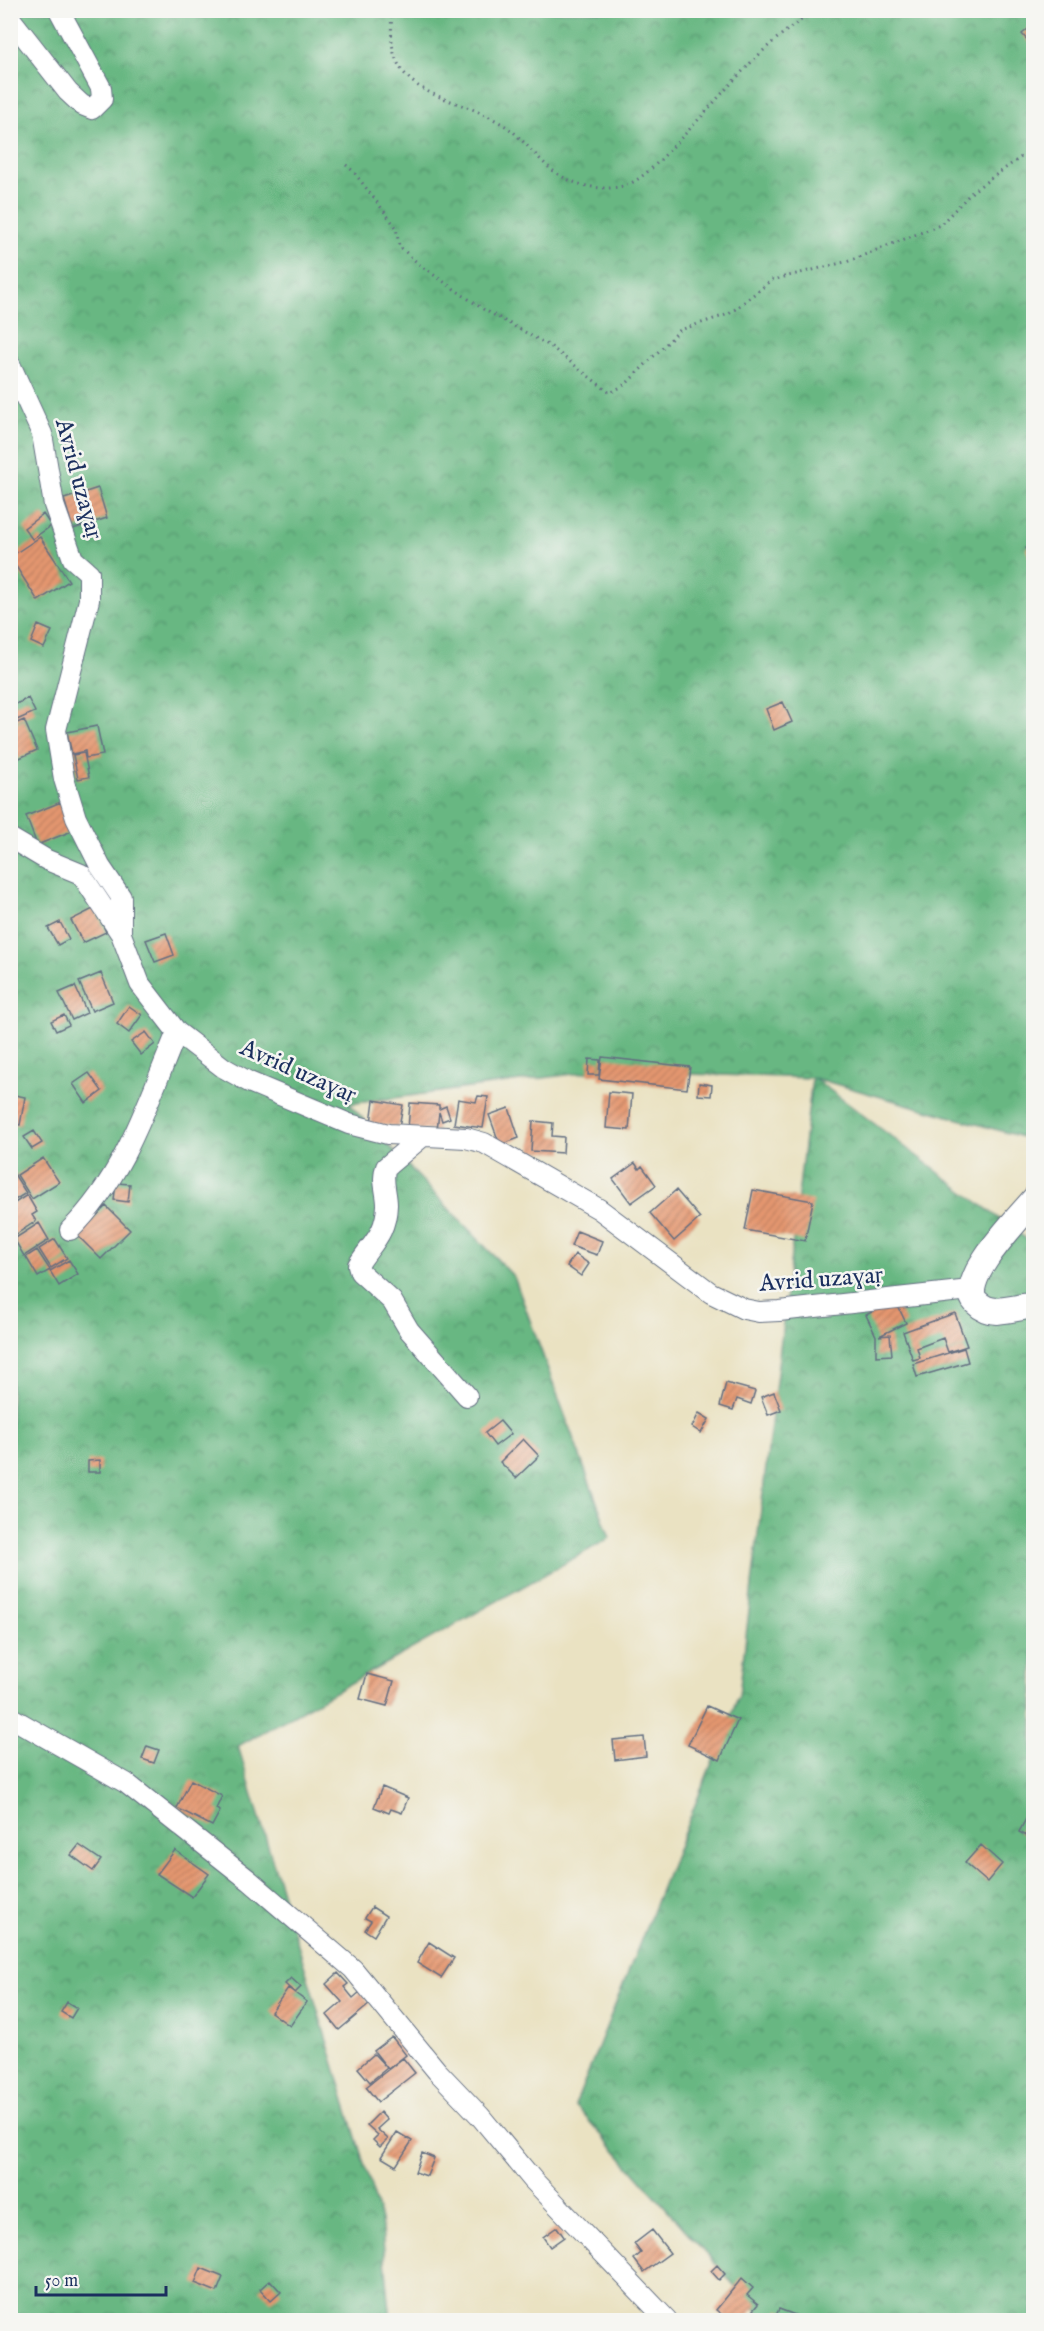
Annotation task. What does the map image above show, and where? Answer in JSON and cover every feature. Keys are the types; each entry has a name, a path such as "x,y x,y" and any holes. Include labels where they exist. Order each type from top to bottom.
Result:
{"street":[{"path":"10,18 68,92 82,105 92,109 102,99 101,88 59,10"},
{"name":"Avrid uzaɣaṛ","path":"10,364 42,435 54,506 73,559 89,573 91,580 89,600 56,730 64,779 76,818 100,866 121,897 121,934 140,984 177,1032 224,1068 288,1099 349,1124 388,1134 466,1138 484,1143 599,1209 711,1293 744,1309 759,1312 778,1311 970,1290"},
{"path":"10,838 47,860 81,874 121,934"},
{"path":"70,1230 108,1186 139,1122 177,1032"},
{"path":"423,1136 386,1167 384,1182 387,1204 382,1231 375,1245 358,1265 360,1272 392,1301 409,1330 467,1396"},
{"path":"1034,1200 987,1257 974,1277 970,1290 974,1300 983,1308 996,1311 1034,1305"},
{"path":"10,1717 126,1783 193,1834 327,1946 353,1970 533,2180 667,2320"}],"path":[{"path":"391,10 395,56 412,81 430,94 482,113 510,129 546,164 568,180 592,187 616,188 634,182 660,160 740,71 776,37 817,10"},
{"path":"346,165 396,227 399,246 421,266 483,309 550,346 610,393 626,384 680,330 729,315 772,280 849,261 940,225 973,191 1034,148"}],"green space":[{"path":"11,11 1033,11 1033,1140 814,1078 1033,1244 1033,2320 765,2320 575,2105 739,1695 812,1078 595,1071 349,1104 514,1277 610,1538 238,1746 381,2220 391,2320 11,2320"}],"building":[{"path":"1034,24 1034,44 1032,45 1022,34"},
{"path":"98,488 107,518 73,529 64,499"},
{"path":"43,514 51,526 32,539 24,528"},
{"path":"40,537 69,581 38,601 10,557"},
{"path":"1034,545 1034,566 1033,566 1026,548"},
{"path":"38,625 52,631 44,648 31,642"},
{"path":"28,698 35,712 10,723 10,707"},
{"path":"783,702 792,722 774,730 766,709"},
{"path":"24,720 37,750 13,761 10,755 10,726"},
{"path":"97,726 103,755 86,758 85,751 72,754 67,732"},
{"path":"84,753 89,777 78,779 73,755"},
{"path":"61,802 72,831 37,845 26,816"},
{"path":"95,908 106,932 83,943 71,920"},
{"path":"60,922 69,939 58,945 48,928"},
{"path":"166,933 174,955 155,962 146,940"},
{"path":"101,973 113,1002 92,1011 79,982"},
{"path":"75,986 87,1013 72,1020 59,993"},
{"path":"129,1006 142,1015 129,1033 117,1024"},
{"path":"64,1015 69,1025 56,1031 51,1021"},
{"path":"146,1032 155,1044 141,1055 131,1042"},
{"path":"602,1057 690,1067 687,1089 599,1079"},
{"path":"589,1059 600,1060 599,1075 588,1075"},
{"path":"89,1073 102,1091 86,1103 73,1084"},
{"path":"699,1083 712,1085 711,1096 698,1095"},
{"path":"609,1092 632,1094 629,1130 606,1128"},
{"path":"10,1094 25,1097 20,1125 10,1123"},
{"path":"478,1096 488,1097 483,1128 454,1124 458,1099 476,1102"},
{"path":"374,1100 403,1105 399,1127 371,1123"},
{"path":"410,1103 439,1105 439,1109 446,1106 450,1118 442,1121 439,1112 437,1131 408,1129"},
{"path":"509,1108 519,1138 500,1145 489,1115"},
{"path":"533,1121 553,1123 552,1136 564,1137 563,1153 531,1151"},
{"path":"34,1131 42,1143 32,1149 24,1137"},
{"path":"43,1158 59,1182 32,1199 17,1175"},
{"path":"635,1163 639,1169 642,1166 656,1185 631,1203 613,1179"},
{"path":"14,1174 26,1193 10,1203 10,1176"},
{"path":"116,1183 130,1184 128,1202 114,1200"},
{"path":"676,1190 700,1218 674,1241 650,1213"},
{"path":"753,1190 813,1201 805,1241 745,1230"},
{"path":"27,1195 37,1212 32,1215 36,1221 12,1237 10,1206"},
{"path":"106,1206 130,1230 101,1259 77,1235"},
{"path":"39,1223 49,1240 24,1256 14,1239"},
{"path":"577,1231 602,1241 597,1255 571,1246"},
{"path":"55,1239 67,1258 51,1268 39,1249"},
{"path":"37,1250 50,1270 38,1277 26,1257"},
{"path":"575,1254 589,1264 581,1276 567,1266"},
{"path":"69,1260 78,1274 59,1286 50,1271"},
{"path":"895,1300 906,1323 879,1336 890,1335 892,1355 876,1356 876,1336 866,1315"},
{"path":"955,1313 967,1346 948,1352 943,1338 917,1348 920,1358 913,1360 903,1332"},
{"path":"964,1348 968,1362 917,1377 913,1364"},
{"path":"726,1383 755,1391 751,1404 737,1399 733,1410 720,1406"},
{"path":"774,1392 781,1410 768,1415 761,1397"},
{"path":"699,1413 709,1419 701,1433 692,1427"},
{"path":"500,1421 511,1434 495,1446 485,1433"},
{"path":"523,1439 539,1456 516,1478 500,1462"},
{"path":"100,1460 100,1472 88,1472 88,1461"},
{"path":"367,1674 394,1681 387,1706 360,1699"},
{"path":"707,1706 738,1720 720,1760 688,1745"},
{"path":"644,1737 646,1756 615,1760 613,1740"},
{"path":"147,1746 159,1750 154,1763 142,1759"},
{"path":"191,1780 222,1796 216,1809 220,1811 212,1826 177,1808"},
{"path":"382,1787 408,1798 402,1813 391,1809 389,1813 374,1807"},
{"path":"1026,1819 1034,1823 1034,1840 1019,1832"},
{"path":"79,1845 101,1860 93,1871 71,1855"},
{"path":"981,1845 1002,1864 987,1882 965,1863"},
{"path":"175,1850 209,1874 192,1897 157,1874"},
{"path":"372,1907 386,1916 374,1936 365,1930 371,1921 365,1918"},
{"path":"429,1942 454,1958 441,1978 417,1963"},
{"path":"338,1973 348,1984 344,1987 353,1998 360,1992 370,2004 339,2030 327,2015 342,2002 326,1984"},
{"path":"291,1978 301,1987 295,1993 285,1984"},
{"path":"288,1988 307,2002 290,2026 271,2012"},
{"path":"67,2002 77,2008 71,2018 61,2012"},
{"path":"392,2037 406,2055 388,2069 374,2051"},
{"path":"374,2054 387,2068 370,2082 358,2068"},
{"path":"403,2058 415,2073 378,2102 366,2087"},
{"path":"380,2112 387,2120 377,2129 388,2139 380,2147 373,2140 378,2135 367,2125"},
{"path":"397,2132 412,2141 396,2166 381,2157"},
{"path":"422,2153 434,2158 427,2176 415,2172"},
{"path":"557,2227 564,2237 550,2247 543,2237"},
{"path":"652,2230 670,2253 644,2272 634,2259 641,2253 634,2244"},
{"path":"717,2265 725,2274 719,2280 711,2271"},
{"path":"201,2268 223,2277 217,2292 195,2283"},
{"path":"742,2278 753,2288 747,2295 758,2304 745,2320 729,2320 716,2310"},
{"path":"270,2280 281,2292 271,2301 260,2289"},
{"path":"779,2309 795,2315 792,2320 774,2320"}]}
